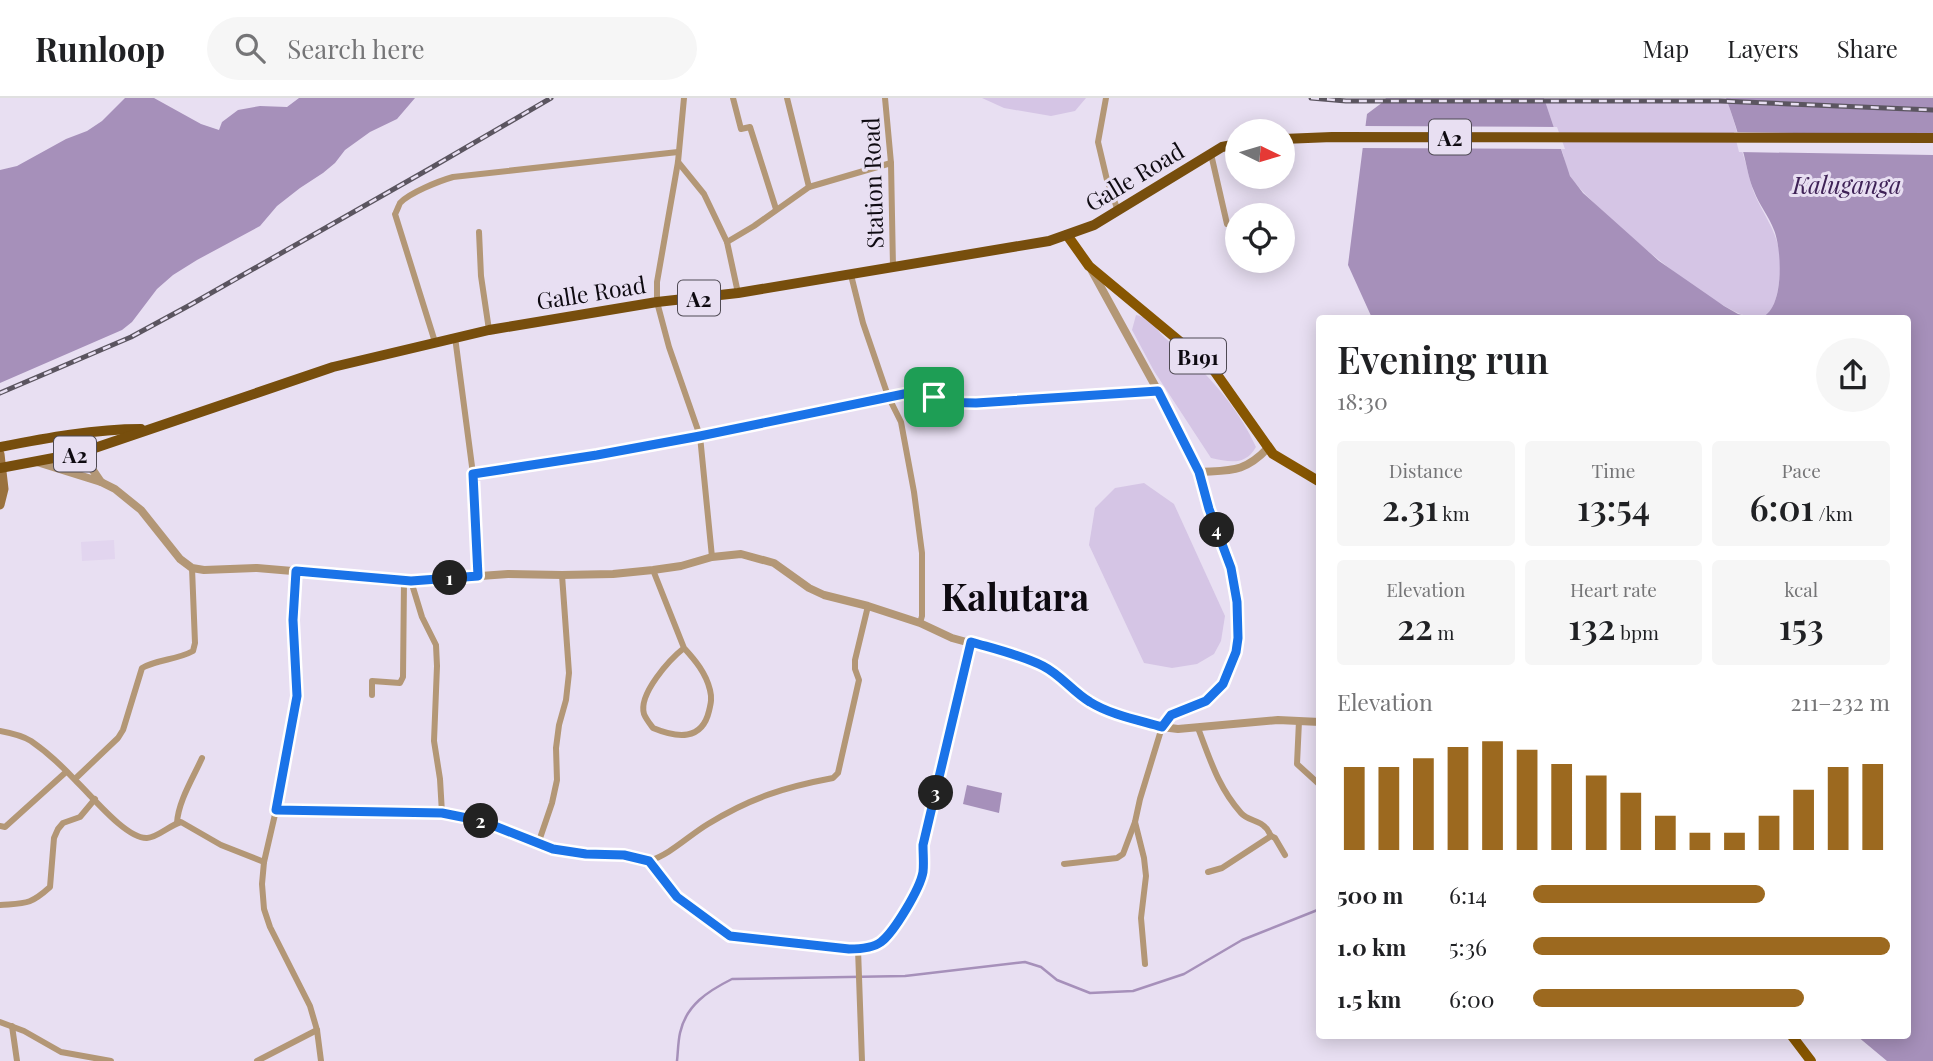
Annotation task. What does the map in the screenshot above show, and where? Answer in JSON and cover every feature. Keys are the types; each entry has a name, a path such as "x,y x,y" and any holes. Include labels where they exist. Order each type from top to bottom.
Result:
{"highway":[{"name":"A2","path":"1295,139 1933,138"},
{"name":"Galle Road","path":"1,468 80,453 333,367 455,337 657,302 738,293 1049,241 1094,225 1225,146"},
{"name":"Galle Road","path":"0,450 69,435 116,429 147,429"}],"main road":[{"name":"B191","path":"1068,235 1089,266 1213,369 1273,454 1316,480"},
{"path":"0,450 4,489 0,505"},
{"path":"1794,1039 1811,1061"}],"street":[{"path":"684,98 678,162 657,282 657,302 669,347 700,436 712,557"},
{"path":"733,98 741,129 750,127 776,209"},
{"path":"788,98 808,187"},
{"name":"Station Road","path":"885,98 891,163 893,267"},
{"path":"1107,98 1098,142 1118,211"},
{"path":"435,342 395,214 399,204 422,189 453,177 678,152"},
{"path":"1210,154 1225,216"},
{"path":"678,162 704,194 727,242 738,293"},
{"path":"727,242 808,187 891,163"},
{"path":"479,232 481,276 489,330"},
{"path":"1064,864 1117,858 1123,854 1162,727 1171,715 1206,701 1223,684 1236,652 1238,638 1237,602 1231,568 1209,509 1199,472 1119,317 1089,266"},
{"path":"851,275 863,323 888,396 901,422 922,553 920,623"},
{"path":"455,337 473,474 478,576"},
{"path":"473,474 700,436 928,389 934,397 946,402 976,403 1158,391"},
{"path":"69,435 101,482"},
{"path":"1199,472 1246,466 1268,448"},
{"path":"34,461 115,489 141,510 180,559 192,568 257,568 408,581 508,574 613,574 681,566 712,557 741,554 774,563 809,588 824,595 868,606 920,623 952,638 1042,665 1056,673 1092,704 1162,727 1198,728 1278,720 1316,722"},
{"path":"75,779 123,730 142,668 193,651 192,568"},
{"path":"653,570 684,648 702,670 712,700 702,729 679,735 653,728 644,715 643,705 653,683 673,657 684,648"},
{"path":"296,571 293,620 297,696 262,884 264,909 275,937 310,1006 317,1030 321,1061"},
{"path":"538,844 557,780 557,736 566,700 569,673 562,575"},
{"path":"372,695 373,681 400,683 403,677 408,581"},
{"path":"408,581 436,645 438,666 434,741 442,813"},
{"path":"276,810 442,813 482,821 553,849 586,854 624,855 649,861 664,857 707,824 742,804 789,787 833,778 838,774 859,680 855,660 868,606"},
{"path":"649,861 677,897 730,936 858,949 879,944 888,935 918,889 923,873 923,845 971,642"},
{"path":"1299,721 1297,764 1316,781"},
{"path":"1198,728 1211,767 1225,791 1242,815 1265,827 1285,855"},
{"path":"0,731 17,734 31,741 75,779 120,824 138,836 147,839 154,837 181,822 221,845 264,862"},
{"path":"177,823 177,808 202,758"},
{"path":"0,826 5,827 66,772"},
{"path":"0,905 35,900 50,887 54,838 58,829 62,823 80,817 94,799"},
{"path":"1135,822 1146,876 1141,918 1144,964"},
{"path":"1208,872 1222,868 1271,836"},
{"path":"858,949 862,1061"},
{"path":"0,1022 61,1052 111,1061"},
{"path":"12,1027 17,1061"},
{"path":"257,1061 317,1030"}],"shaded area":[{"path":"982,98 1086,98 1075,111 1051,116 1004,108"},
{"name":"Kaluganga","path":"1544,98 1726,98 1753,190 1779,249 1778,292 1768,314 1744,315 1722,305 1663,263 1606,214 1572,179"},
{"path":"1136,315 1150,321 1219,389 1256,447 1252,453 1236,461 1211,458 1154,371 1132,330"},
{"path":"1144,483 1174,504 1225,616 1221,641 1214,654 1197,664 1172,668 1144,663 1089,545 1095,508 1115,488"},
{"path":"114,540 115,559 82,561 81,542"}],"water":[{"path":"125,98 154,98 201,124 219,130 222,122 238,110 260,106 287,107 299,98 415,98 397,119 370,132 345,150 323,173 277,206 260,226 173,275 157,289 132,322 122,330 0,383 0,170 17,166 66,139 87,131 102,121"},
{"path":"1386,98 1544,98 1570,176 1583,193 1659,261 1724,306 1742,315 1371,315 1348,265 1367,114"},
{"name":"Kaluganga","path":"1726,98 1933,98 1933,1061 1887,1061 1861,1039 1911,1039 1911,315 1765,315 1774,304 1778,292 1779,251 1772,225 1751,182"},
{"path":"967,785 1002,793 999,813 963,804"}],"pier":[{"path":"1362,126 1557,127 1565,149 1359,148"},
{"path":"1734,132 1933,135 1933,155 1739,152"}],"waterway":[{"path":"677,1061 680,1033 687,1014 699,1000 732,979 905,976 1025,962 1041,967 1057,980 1090,993 1133,991 1184,974 1242,940 1316,911"}],"railway":[{"path":"0,393 131,337 551,98"},
{"path":"1311,98 1346,101 1720,101 1933,110"}],"district":[{"name":"Kalutara","path":"1015,595"}],"route":[{"path":"928,389 934,397 946,402 976,403 1158,391 1199,472 1209,509 1231,568 1237,602 1238,638 1236,652 1223,684 1206,701 1171,715 1162,727 1092,704 1056,673 1042,665 971,642 923,845 923,873 909,904 879,944 849,949 730,936 677,897 649,861 624,855 586,854 553,849 482,821 442,813 276,810 297,696 293,620 296,571 411,581 478,576 473,474 700,436 928,389"}]}
